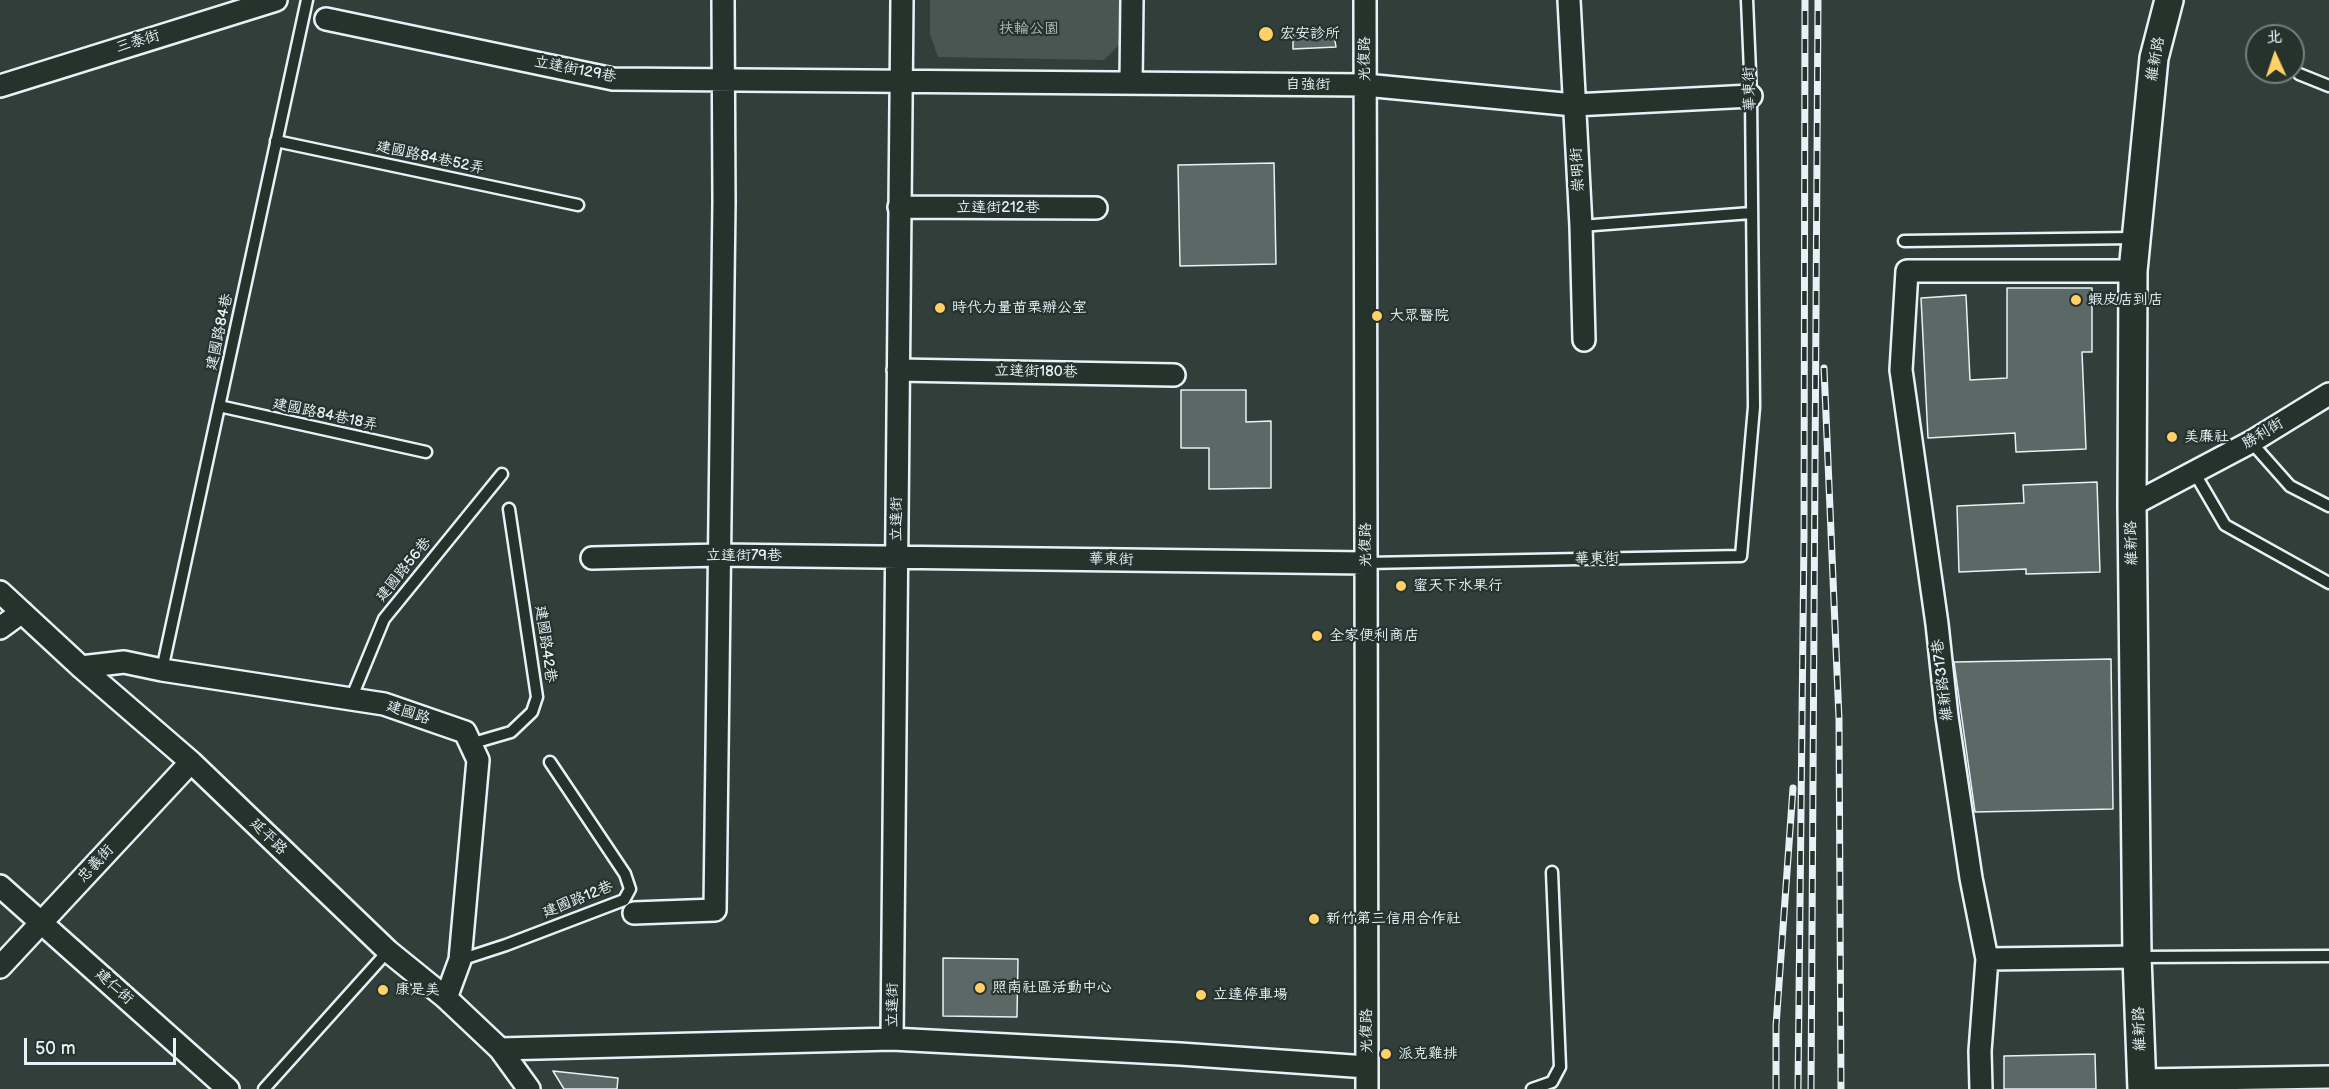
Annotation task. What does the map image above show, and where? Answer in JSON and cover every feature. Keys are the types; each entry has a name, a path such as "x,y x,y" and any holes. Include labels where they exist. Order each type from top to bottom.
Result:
{"street":[{"name":"三泰街","path":"0,86 276,0"},
{"path":"634,913 715,910 724,202 723,0"},
{"name":"立達街","path":"892,1039 902,0"},
{"path":"1131,83 1132,0"},
{"name":"光復路","path":"1365,0 1367,1089"},
{"name":"崇明街","path":"1569,0 1581,226 1584,340"},
{"name":"維新路","path":"2142,1085 2137,957 2132,505 2133,271 2154,58 2169,0"},
{"name":"立達街129巷","path":"326,19 613,79 900,83"},
{"name":"自強街","path":"900,83 1365,85 1575,105 1751,96"},
{"name":"立達街212巷","path":"899,207 1096,208"},
{"name":"維新路317巷","path":"1981,1089 1980,1051 1987,959 1971,878 1950,740 1937,624 1901,370 1906,271 2133,271"},
{"name":"立達街180巷","path":"898,370 1174,375"},
{"name":"勝利街","path":"2132,505 2251,442 2329,394"},
{"name":"立達街79巷","path":"592,558 719,555 896,556"},
{"name":"華東街","path":"896,556 1366,563"},
{"name":"延平路","path":"0,592 81,667 191,762 388,951 446,998 500,1049 529,1089"},
{"path":"0,628 22,612"},
{"name":"建國路","path":"81,667 124,662 162,670 384,704 465,732 470,744"},
{"path":"446,998 460,960 478,760 470,744"},
{"name":"忠義街","path":"0,967 191,762"},
{"name":"建仁街","path":"0,886 228,1089"},
{"path":"1987,959 2137,957"},
{"name":"立達街","path":"500,1049 892,1039 1180,1054 1367,1067"},
{"path":"2142,1085 2329,1077"}],"lane":[{"name":"建國路84巷","path":"162,670 307,0"},
{"name":"華東街","path":"1366,563 1741,556 1754,407 1751,96 1747,0"},
{"path":"2305,76 2329,86"},
{"name":"建國路84巷52弄","path":"276,141 578,206"},
{"path":"1581,226 1751,213"},
{"path":"1904,241 2135,238"},
{"name":"建國路84巷18弄","path":"219,406 426,452"},
{"path":"2251,442 2290,486 2329,506"},
{"path":"2194,472 2225,525 2329,583"},
{"name":"建國路56巷","path":"351,699 384,619 502,474"},
{"name":"建國路42巷","path":"470,744 512,732 532,712 537,697 509,509"},
{"name":"建國路12巷","path":"460,960 624,900 630,889 625,874 550,762"},
{"path":"1532,1089 1552,1082 1560,1067 1552,872"},
{"path":"264,1089 388,951"},
{"path":"2137,957 2329,956"}],"green space":[{"name":"扶輪公園","path":"930,0 1120,0 1121,43 1104,60 938,57 930,34"}],"building":[{"path":"1333,29 1336,47 1293,49 1293,31"},
{"path":"1274,163 1276,264 1180,266 1178,165"},
{"path":"2007,288 2092,288 2092,352 2082,352 2086,449 2016,452 2015,433 1928,438 1921,298 1966,295 1970,380 2007,378"},
{"path":"1181,390 1246,390 1246,422 1271,421 1271,488 1209,489 1209,448 1181,448"},
{"path":"2097,482 2100,572 2026,574 2026,569 1959,572 1957,506 2024,503 2023,485"},
{"path":"2111,659 2113,809 1975,812 1954,662"},
{"name":"照南社區活動中心","path":"943,958 1018,959 1017,1017 943,1016"},
{"path":"2095,1054 2096,1089 2004,1089 2004,1056"},
{"path":"553,1071 618,1078 617,1089 564,1089"}],"railway":[{"path":"1798,1089 1804,535 1805,0"},
{"path":"1811,1089 1818,0"},
{"path":"1824,368 1839,719 1841,1089"},
{"path":"1776,1089 1776,1026 1793,788"}],"place":[{"name":"宏安診所","path":"1266,34"},
{"name":"蝦皮店到店","path":"2076,300"},
{"name":"時代力量苗栗辦公室","path":"940,308"},
{"name":"大眾醫院","path":"1377,316"},
{"name":"美廉社","path":"2172,437"},
{"name":"蜜天下水果行","path":"1401,586"},
{"name":"全家便利商店","path":"1317,636"},
{"name":"新竹第三信用合作社","path":"1314,919"},
{"name":"照南社區活動中心","path":"980,988"},
{"name":"康是美","path":"383,990"},
{"name":"立達停車場","path":"1201,995"},
{"name":"派克雞排","path":"1386,1054"}]}
